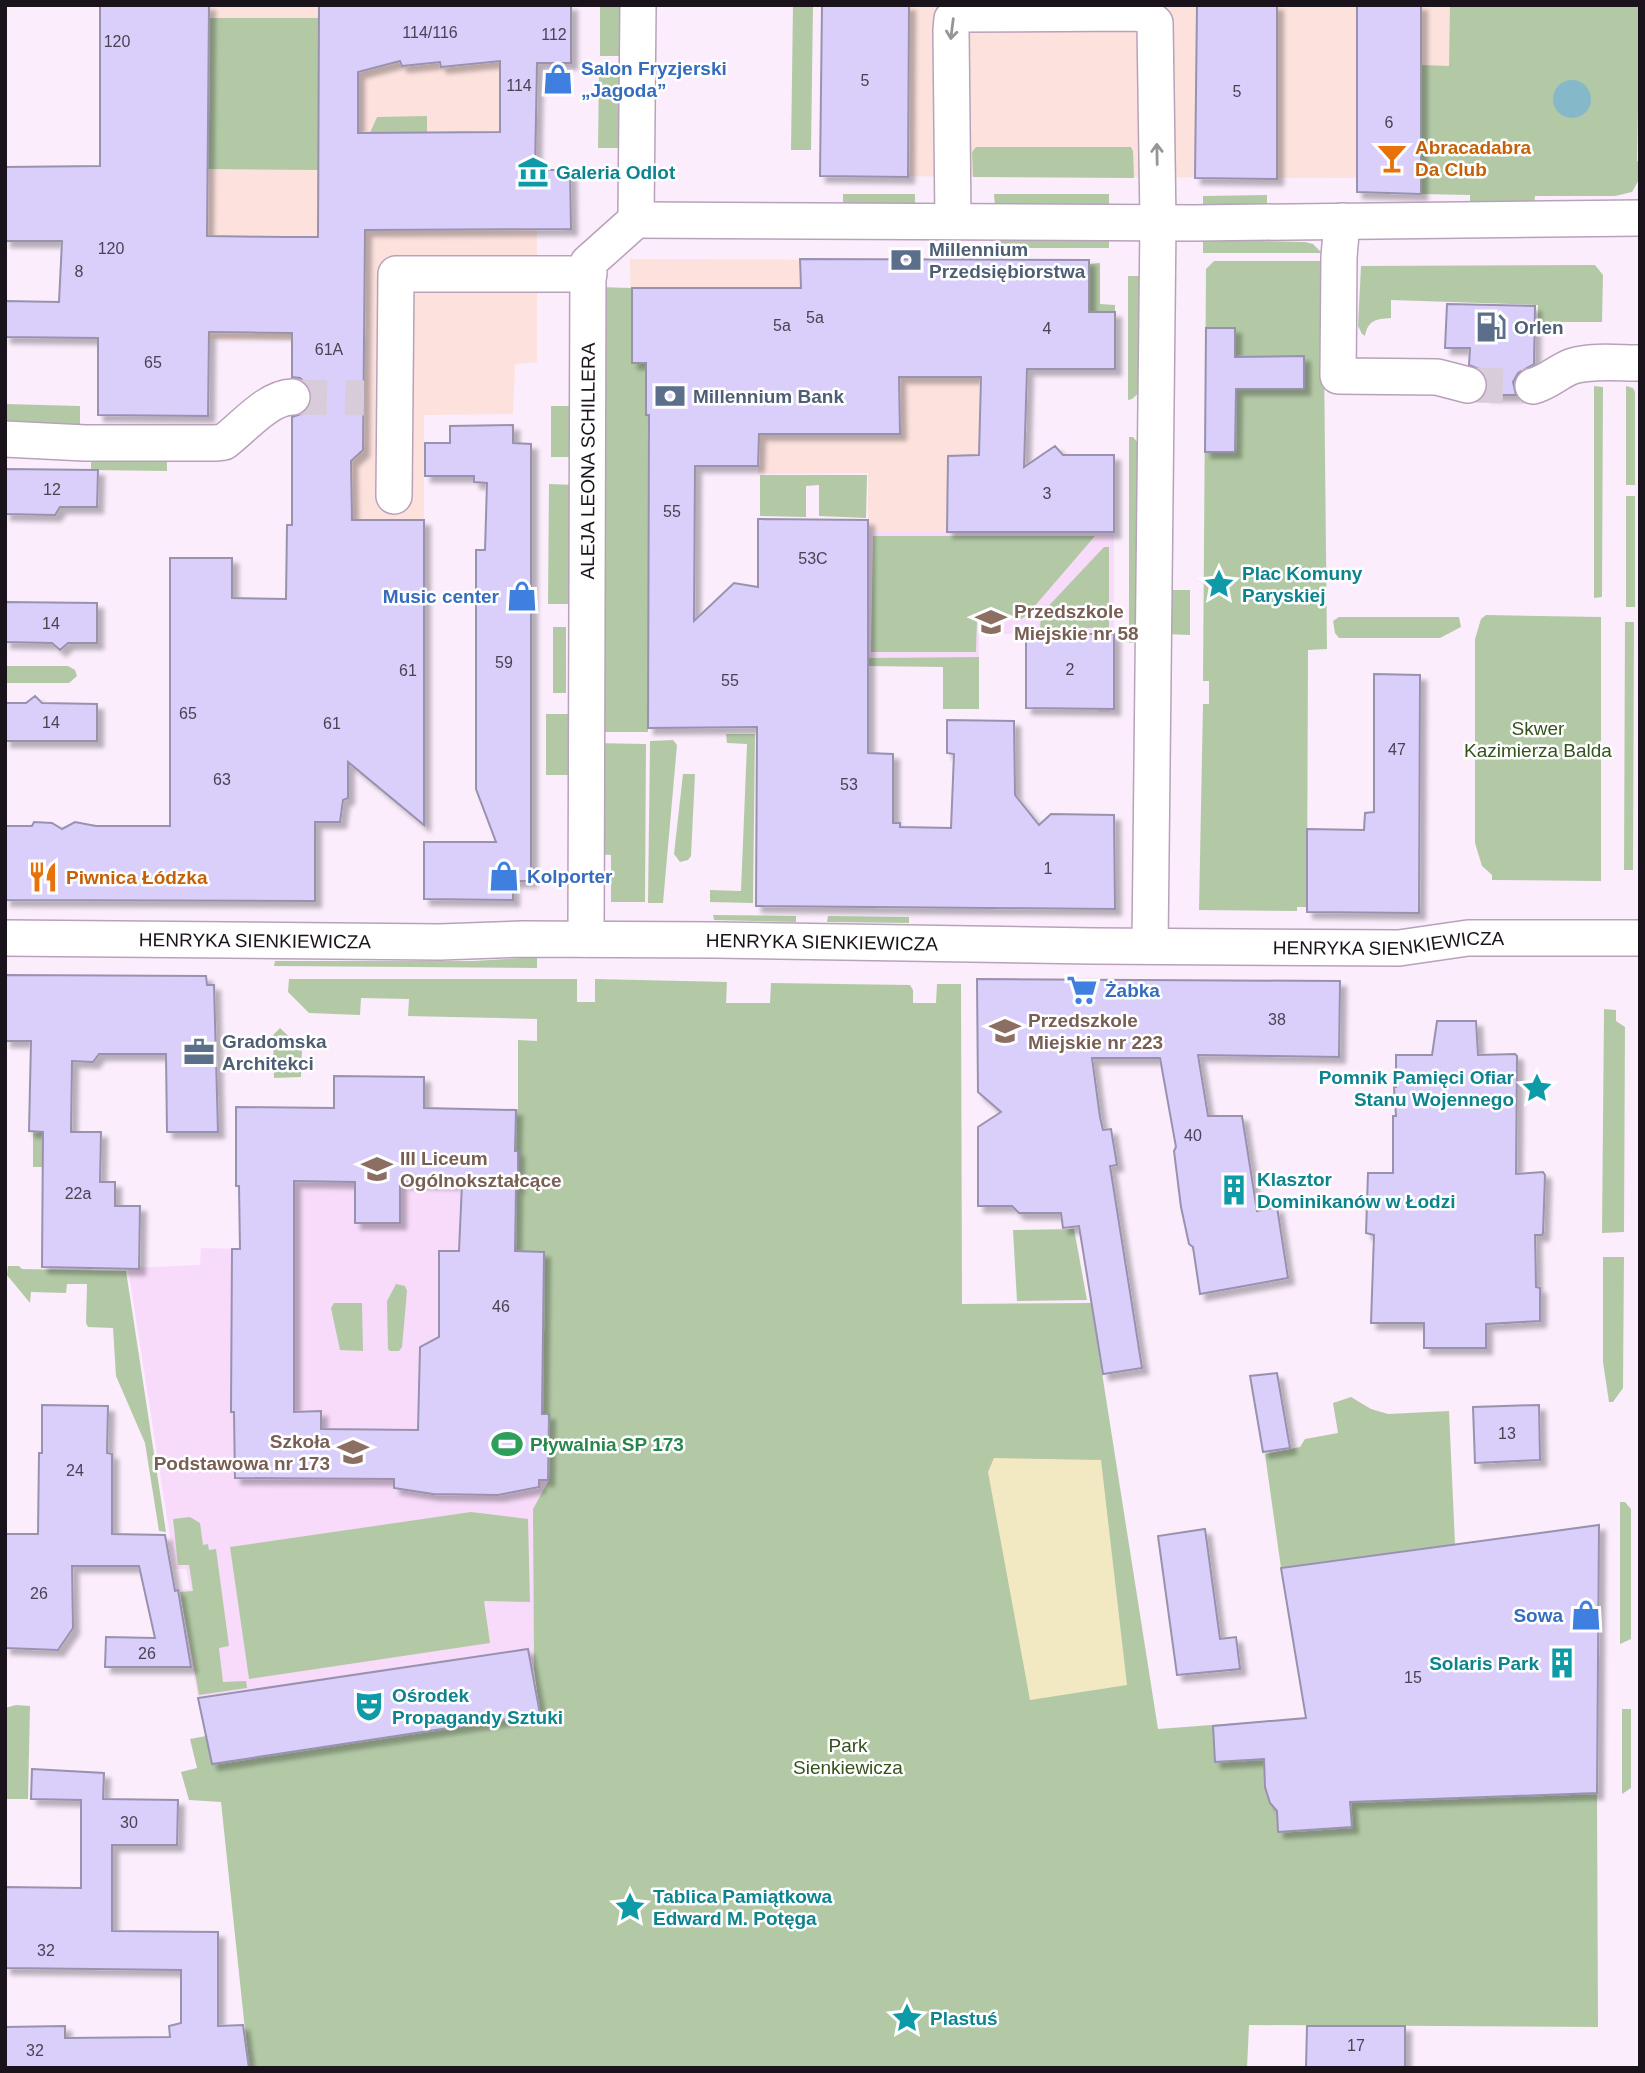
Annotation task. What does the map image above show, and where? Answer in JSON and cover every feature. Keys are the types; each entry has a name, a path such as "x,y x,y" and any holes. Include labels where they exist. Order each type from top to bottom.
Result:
{"street":[{"path":"636,220 638,5"},
{"path":"953,221 952,19 957,14 1124,13 1146,15 1156,23 1158,223 1150,946"},
{"path":"394,496 379,398 396,274 589,274 588,263 636,220 1158,223 1640,218"},
{"path":"1342,221 1338,376 1458,376"},
{"name":"ALEJA LEONA SCHILLERA","path":"586,939 589,274"},
{"path":"1534,376 1544,383 1575,365 1640,363"},
{"path":"5,439 85,443 224,442 271,402 292,397"},
{"name":"HENRYKA SIENKIEWICZA","path":"5,938 427,942 586,939 1399,948 1468,939 1532,936 1640,938"}],"shaded area":[{"path":"100,5 571,5 571,63 537,63 537,362 515,364 513,414 424,415 424,520 317,518 318,340 98,338"},
{"path":"822,5 1534,5 1449,66 1422,66 1421,194 1357,192 1356,178 820,176"},
{"path":"630,259 980,260 979,532 868,532 868,473 758,474 758,467 727,466 728,425 696,417 646,415 632,363"},
{"name":"Przedszkole Miejskie nr 58","path":"868,532 1114,532 1114,705 1110,712 1099,712 1098,709 1026,708 1026,634 979,634 979,657 867,658"},
{"name":"Szkoła Podstawowa nr 173","path":"334,1076 424,1077 424,1108 516,1110 516,1252 544,1252 542,1413 549,1414 549,1480 533,1509 534,1669 531,1669 527,1649 198,1698 178,1590 190,1589 186,1569 175,1569 128,1268 200,1265 201,1248 240,1249 239,1187 236,1186 239,1107 333,1108"}],"green space":[{"path":"600,5 626,5 625,56 600,56"},
{"path":"793,5 813,5 811,150 791,150"},
{"path":"1450,5 1640,5 1637,161 1640,162 1640,178 1632,192 1615,196 1535,196 1534,209 1470,209 1470,195 1421,194 1422,65 1449,66"},
{"path":"209,18 319,18 319,170 208,169"},
{"path":"599,72 626,72 624,148 598,148"},
{"path":"427,116 427,133 370,133 377,117"},
{"path":"976,147 1131,147 1134,178 973,177 972,152"},
{"path":"843,194 915,194 915,208 843,208"},
{"path":"994,194 1109,194 1109,208 995,208"},
{"path":"1267,195 1267,208 1203,209 1203,196"},
{"path":"1203,240 1305,242 1313,244 1322,253 1203,253"},
{"path":"995,241 1109,241 1109,248 995,248"},
{"path":"1214,261 1323,261 1327,649 1308,650 1307,907 1297,907 1297,911 1199,910 1203,704 1209,704 1209,681 1203,681 1206,269"},
{"path":"1100,263 1100,304 1115,305 1115,312 1089,312 1089,264"},
{"path":"1595,265 1603,275 1602,322 1538,322 1538,305 1391,300 1391,318 1374,321 1365,336 1358,326 1361,266"},
{"path":"1128,276 1140,276 1140,392 1128,400"},
{"path":"598,287 632,288 632,362 647,363 648,732 594,732"},
{"path":"1594,386 1603,387 1602,597 1594,598"},
{"path":"1626,386 1633,388 1635,392 1635,485 1626,485"},
{"path":"5,404 80,406 80,429 5,421"},
{"path":"551,406 576,406 575,457 551,457"},
{"path":"1129,437 1133,437 1139,444 1138,643 1129,643"},
{"path":"91,459 167,462 167,471 91,470"},
{"path":"760,475 867,475 866,518 819,516 819,485 806,486 806,517 760,516"},
{"path":"549,484 575,485 574,604 548,604"},
{"path":"1626,496 1635,496 1635,607 1626,607"},
{"path":"873,536 1095,536 1027,615 1021,619 977,619 976,652 871,652"},
{"path":"1104,547 1109,547 1109,628 1040,628 1041,614"},
{"path":"1171,590 1190,590 1190,635 1165,634"},
{"name":"Skwer Kazimierza Balda","path":"1486,615 1601,617 1601,881 1492,880 1492,875 1482,866 1475,843 1475,639 1481,619"},
{"path":"1339,617 1459,617 1461,627 1440,638 1339,638 1335,633 1333,621"},
{"path":"1625,622 1634,622 1633,870 1624,870"},
{"path":"553,627 566,627 566,693 553,693"},
{"path":"979,657 979,709 943,709 943,667 867,666 867,658"},
{"path":"5,666 68,666 75,670 77,676 69,683 5,683"},
{"path":"546,714 573,714 572,775 546,775"},
{"path":"726,734 755,734 753,903 710,902 710,890 741,891 747,744 727,743"},
{"path":"673,740 677,745 663,903 648,903 650,741"},
{"path":"594,743 646,744 645,902 611,902 611,855 594,854"},
{"path":"683,774 695,774 691,856 680,862 674,854"},
{"path":"713,915 796,916 796,922 714,920"},
{"path":"828,916 909,917 909,923 827,922"},
{"path":"537,957 537,968 274,966 275,961 474,961"},
{"name":"Park Sienkiewicza","path":"289,979 577,979 577,1002 595,1002 595,979 727,982 726,1003 770,1003 771,983 910,985 913,990 913,1003 936,1003 937,984 961,984 962,1304 1091,1303 1158,1729 1306,1718 1311,1801 1597,1793 1598,2027 1249,2025 1247,2068 249,2068 221,1802 189,1800 181,1772 197,1768 190,1739 206,1736 212,1764 540,1713 534,1669 533,1509 549,1480 549,1414 542,1414 544,1252 515,1252 518,1040 537,1041 537,1019 408,1016 409,999 361,998 360,1015 309,1013 288,992"},
{"path":"1604,1009 1616,1010 1616,1021 1625,1027 1624,1232 1602,1233"},
{"path":"280,1028 302,1049 301,1077 274,1078 273,1035"},
{"path":"33,1131 66,1131 66,1167 33,1167"},
{"path":"1074,1229 1087,1300 1017,1301 1013,1230"},
{"path":"1603,1257 1624,1257 1623,1388 1613,1402 1609,1402 1603,1362"},
{"path":"8,1266 19,1266 22,1269 126,1271 166,1532 159,1531 145,1443 116,1376 113,1328 88,1327 86,1323 87,1284 67,1284 66,1293 31,1292 30,1303 7,1275"},
{"path":"396,1284 405,1286 407,1291 402,1347 399,1351 390,1351 387,1301"},
{"path":"334,1303 362,1303 363,1351 340,1350 331,1308"},
{"path":"1351,1397 1371,1409 1388,1414 1449,1411 1455,1544 1281,1568 1265,1454 1300,1447 1305,1439 1338,1433 1333,1403"},
{"path":"1620,1502 1625,1502 1631,1509 1631,1639 1620,1644"},
{"path":"471,1512 528,1519 530,1602 484,1601 490,1643 249,1679 230,1547"},
{"path":"190,1517 200,1523 203,1545 208,1544 209,1550 216,1549 229,1646 219,1648 223,1682 246,1681 247,1688 199,1695 180,1592 193,1591 189,1565 178,1565 173,1519"},
{"path":"16,1705 30,1706 28,1799 5,1799 5,1708"},
{"path":"1622,1709 1631,1709 1631,1788 1622,1794"}],"sand":[{"path":"994,1458 1101,1460 1127,1685 1030,1700 988,1472"}],"water":[{"path":"1572,80 1585,86 1591,99 1585,112 1572,118 1559,112 1553,99 1559,86"}],"building":[{"path":"100,5 209,5 207,236 318,237 319,5 571,5 571,63 537,63 535,170 570,170 571,229 365,230 363,450 351,461 352,520 424,520 424,825 348,762 348,798 343,800 340,822 315,822 315,901 5,900 5,826 32,826 34,822 52,823 62,829 75,822 96,826 170,826 170,558 232,558 232,598 286,599 287,525 292,525 292,417 304,413 311,403 312,393 300,378 292,377 292,333 209,332 208,416 98,415 98,338 5,337 5,301 59,302 62,241 5,241 5,167 100,166","holes":["400,61 402,66 440,62 441,67 500,61 500,132 358,133 358,72"]},
{"path":"822,5 909,5 908,177 820,176"},
{"path":"1197,5 1277,5 1277,179 1195,178"},
{"path":"1357,5 1421,5 1421,194 1357,192"},
{"path":"800,259 1089,260 1089,312 1115,312 1115,369 1027,369 1024,467 1055,446 1063,455 1114,455 1114,532 947,532 948,456 979,455 981,377 899,377 900,434 759,434 758,466 695,466 694,621 734,583 758,587 758,519 868,520 868,753 893,754 893,823 900,823 900,827 951,828 954,754 947,753 947,720 1014,721 1015,795 1039,825 1051,814 1114,815 1115,909 756,906 757,727 648,728 649,415 646,415 646,363 632,363 632,288 801,288"},
{"name":"Orlen","path":"1447,304 1535,306 1534,364 1518,373 1513,382 1516,395 1485,395 1488,389 1487,379 1482,370 1469,365 1470,348 1445,348"},
{"path":"1206,328 1235,328 1235,357 1304,356 1304,389 1236,389 1235,452 1205,452"},
{"path":"513,425 513,443 531,444 531,881 513,881 513,900 424,899 424,842 496,842 476,789 476,550 485,550 487,483 474,482 474,476 425,476 425,443 450,443 450,426"},
{"path":"5,469 98,470 97,507 60,507 55,515 5,514"},
{"path":"5,602 97,603 97,643 68,643 60,650 52,643 5,642"},
{"path":"1026,634 1114,634 1114,709 1026,708"},
{"path":"1374,674 1420,675 1419,913 1307,912 1307,829 1364,830 1365,813 1374,812"},
{"path":"35,696 42,703 97,704 97,741 5,741 5,703 26,703"},
{"path":"5,975 206,976 207,985 214,985 218,1132 167,1132 166,1054 99,1054 93,1062 72,1061 71,1132 101,1132 100,1182 115,1182 115,1206 140,1206 139,1269 42,1267 43,1132 29,1131 31,1041 5,1041"},
{"path":"977,979 1340,981 1339,1057 1198,1055 1208,1116 1242,1116 1257,1211 1277,1207 1288,1278 1200,1294 1193,1247 1189,1244 1181,1207 1174,1151 1176,1147 1160,1058 1092,1058 1103,1130 1111,1129 1117,1165 1110,1166 1142,1368 1103,1374 1079,1226 1063,1228 1061,1213 1019,1213 1012,1206 978,1206 978,1127 1001,1112 978,1092"},
{"path":"1437,1021 1476,1021 1478,1055 1517,1056 1516,1174 1543,1172 1545,1175 1543,1233 1535,1235 1540,1321 1486,1324 1486,1348 1424,1348 1424,1323 1371,1323 1374,1235 1366,1233 1368,1173 1393,1173 1396,1055 1432,1055"},
{"path":"334,1076 424,1077 424,1108 516,1110 518,1188 515,1251 544,1252 542,1414 549,1414 548,1480 539,1480 539,1487 498,1495 433,1494 394,1488 394,1479 235,1478 234,1412 231,1412 232,1249 240,1249 239,1186 236,1186 236,1107 334,1108","holes":["294,1181 355,1182 355,1223 400,1223 400,1182 462,1183 459,1251 439,1251 439,1337 420,1347 418,1430 321,1429 321,1411 294,1412"]},
{"path":"1277,1373 1290,1448 1263,1452 1250,1376"},
{"path":"42,1405 108,1406 107,1453 112,1454 112,1534 165,1535 175,1591 178,1590 191,1667 105,1667 106,1637 155,1638 139,1566 72,1566 73,1628 58,1650 5,1648 5,1534 38,1534"},
{"path":"1539,1405 1540,1460 1475,1463 1473,1407"},
{"name":"Solaris Park","path":"1599,1525 1597,1793 1350,1802 1352,1827 1278,1832 1277,1811 1270,1803 1265,1787 1264,1759 1215,1762 1213,1726 1306,1718 1281,1568"},
{"path":"1205,1529 1220,1639 1236,1637 1240,1669 1177,1675 1158,1536"},
{"name":"Ośrodek Propagandy Sztuki","path":"528,1649 540,1714 212,1764 198,1698"},
{"path":"32,1769 104,1773 103,1799 178,1800 177,1845 112,1845 112,1931 218,1932 218,2026 243,2025 249,2068 5,2068 5,2027 65,2026 65,2038 170,2037 169,2026 181,2023 181,1970 5,1968 5,1887 81,1888 81,1800 31,1799"},
{"path":"1307,2026 1405,2026 1405,2068 1306,2068"}],"tunnel":[{"path":"1468,385 1533,386"},
{"path":"292,397 364,398"}],"place":[{"name":"Salon Fryzjerski „Jagoda”","path":"558,79"},
{"name":"Abracadabra Da Club","path":"1392,158"},
{"name":"Galeria Odlot","path":"533,172"},
{"name":"Millennium Przedsiębiorstwa","path":"906,260"},
{"name":"Orlen","path":"1491,327"},
{"name":"Millennium Bank","path":"670,396"},
{"name":"Plac Komuny Paryskiej","path":"1219,584"},
{"name":"Music center","path":"522,596"},
{"name":"Przedszkole Miejskie nr 58","path":"991,622"},
{"name":"Kolporter","path":"504,876"},
{"name":"Piwnica Łódzka","path":"43,877"},
{"name":"Żabka","path":"1082,990"},
{"name":"Przedszkole Miejskie nr 223","path":"1005,1031"},
{"name":"Gradomska Architekci","path":"199,1052"},
{"name":"Pomnik Pamięci Ofiar Stanu Wojennego","path":"1537,1088"},
{"name":"III Liceum Ogólnokształcące","path":"377,1169"},
{"name":"Klasztor Dominikanów w Łodzi","path":"1234,1190"},
{"name":"Pływalnia SP 173","path":"507,1444"},
{"name":"Szkoła Podstawowa nr 173","path":"353,1452"},
{"name":"Sowa","path":"1586,1615"},
{"name":"Solaris Park","path":"1562,1663"},
{"name":"Ośrodek Propagandy Sztuki","path":"369,1706"},
{"name":"Tablica Pamiątkowa Edward M. Potęga","path":"630,1907"},
{"name":"Plastuś","path":"907,2018"}]}
